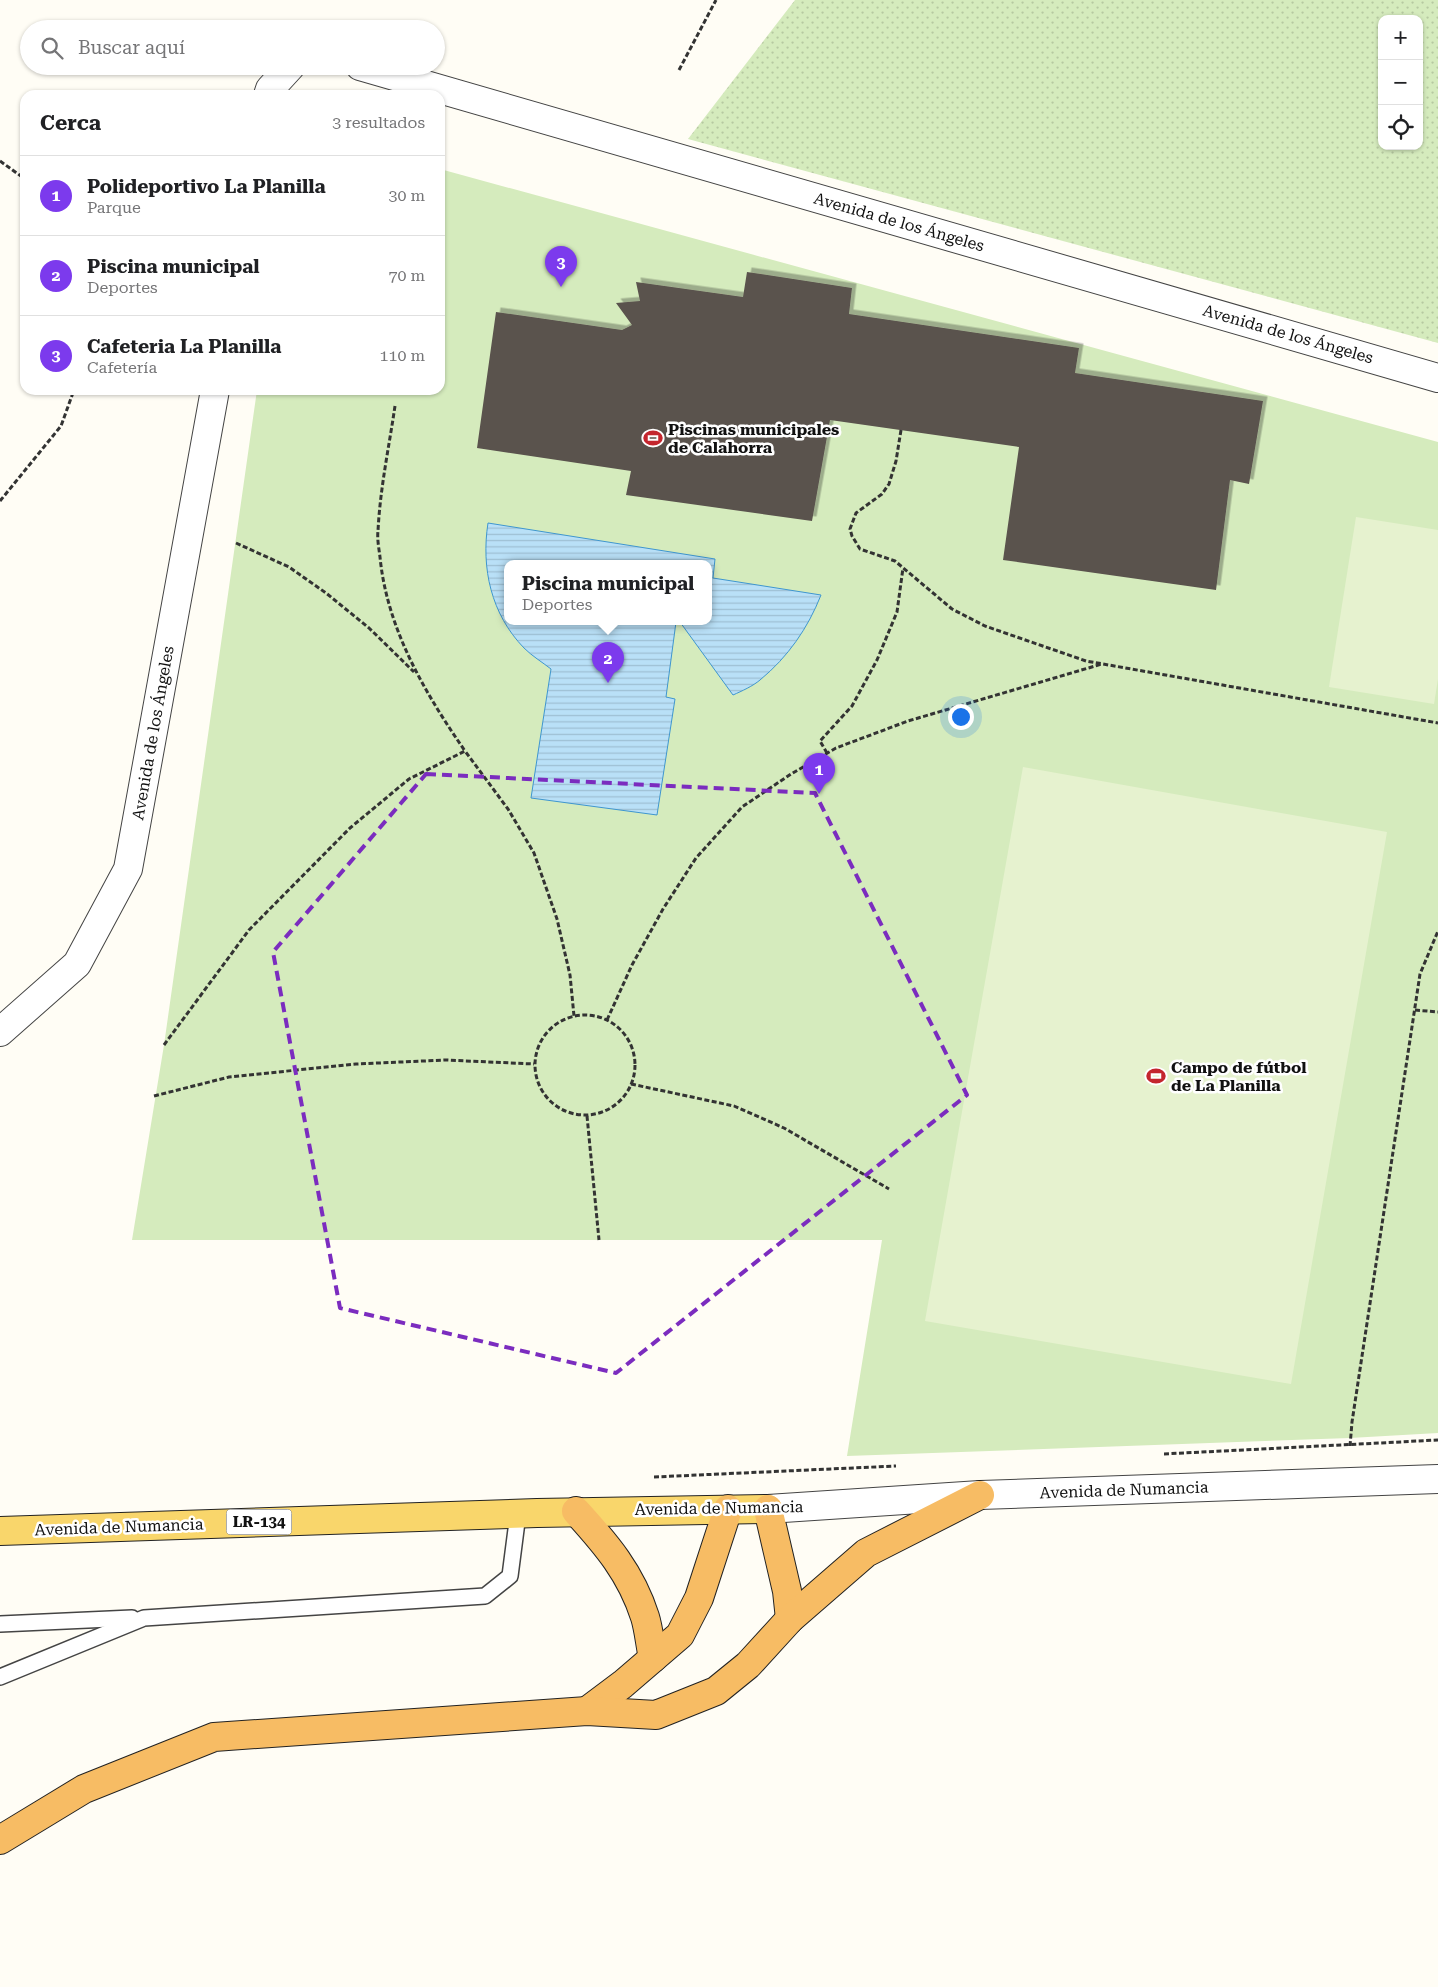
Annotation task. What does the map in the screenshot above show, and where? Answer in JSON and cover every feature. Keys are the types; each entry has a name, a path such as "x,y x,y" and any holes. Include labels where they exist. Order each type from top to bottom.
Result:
{"highway":[{"path":"4,1842 84,1789 214,1737 587,1711 656,1715 716,1691 748,1665 790,1619 866,1554 980,1495"},
{"path":"587,1711 623,1684 680,1635 699,1598 728,1508"},
{"path":"768,1508 787,1592 790,1619"},
{"path":"576,1511 612,1551 629,1579 645,1617 653,1658"}],"main road":[{"name":"Avenida de Numancia","path":"0,1531 576,1511 768,1508"}],"street":[{"path":"270,90 283,75"},
{"name":"Avenida de los Ángeles","path":"391,75 443,90"},
{"name":"Avenida de los Ángeles","path":"445,91 1438,378"},
{"name":"Avenida de los Ángeles","path":"0,1032 77,964 128,869 214,395"},
{"name":"Avenida de Numancia","path":"768,1508 980,1495 1438,1479"}],"lane":[{"path":"0,1624 144,1618 485,1596 510,1576 518,1514"},
{"path":"0,1677 144,1618"}],"path":[{"path":"679,70 716,0"},
{"path":"0,161 20,175"},
{"path":"0,501 61,426 72,395"},
{"path":"395,406 377,532 381,570 389,605 418,675 442,718 508,809 534,853 557,919 570,975 574,1016"},
{"path":"901,430 896,461 889,484 882,494 856,513 850,529 860,549 895,561 952,609 985,626 1086,661 1438,724"},
{"path":"236,543 289,567 326,593 369,628 418,675"},
{"path":"827,753 820,741 852,706 880,652 897,612 903,567"},
{"path":"607,1020 632,965 662,909 696,858 742,807 791,774 827,753 908,721 1103,664"},
{"path":"164,1045 249,930 350,828 409,779 465,750"},
{"path":"1350,1446 1352,1422 1420,974 1438,931"},
{"path":"1416,1010 1438,1012"},
{"path":"574,1016 591,1016 607,1020 621,1030 630,1044 635,1060 634,1076 628,1092 617,1104 603,1112 587,1116 571,1114 556,1106 544,1096 537,1081 534,1064 537,1048 546,1033 559,1022 574,1016"},
{"path":"154,1096 229,1077 356,1064 446,1060 534,1064"},
{"path":"631,1084 734,1106 784,1128 889,1189"},
{"path":"587,1116 599,1240"},
{"path":"1161,1454 1350,1446 1438,1440"},
{"path":"653,1477 901,1466"}],"highlighted area":[{"path":"426,774 815,793 967,1095 616,1373 340,1308 273,952"}],"green space":[{"path":"795,0 1438,0 1438,343 688,139"},
{"path":"445,170 1438,442 1438,1433 1350,1438 847,1456 882,1240 132,1240 164,1045 256,395 445,395"},
{"path":"1356,517 1438,530 1438,679 1434,704 1329,687"},
{"name":"Campo de fútbol de La Planilla","path":"1023,767 1387,832 1291,1384 925,1321"}],"water":[{"path":"488,523 715,559 713,578 821,595 810,619 780,662 757,682 733,695 682,625 712,625 712,560 504,560 504,622 491,590 486,557"},
{"path":"506,625 676,625 666,697 675,699 657,815 531,798 551,669 524,648"}],"building":[{"name":"Piscinas municipales de Calahorra","path":"747,272 852,288 849,314 1079,348 1075,373 1263,401 1249,484 1230,480 1216,590 1003,560 1019,447 830,420 812,521 626,495 631,471 477,448 496,312 622,330 632,325 616,303 640,301 636,282 743,297"}],"place":[{"name":"Cafeteria La Planilla","path":"561,287"},
{"name":"Piscinas municipales de Calahorra","path":"653,438"},
{"name":"Piscina municipal","path":"608,683"},
{"name":"Polideportivo La Planilla","path":"819,794"},
{"name":"Campo de fútbol de La Planilla","path":"1156,1076"}]}
